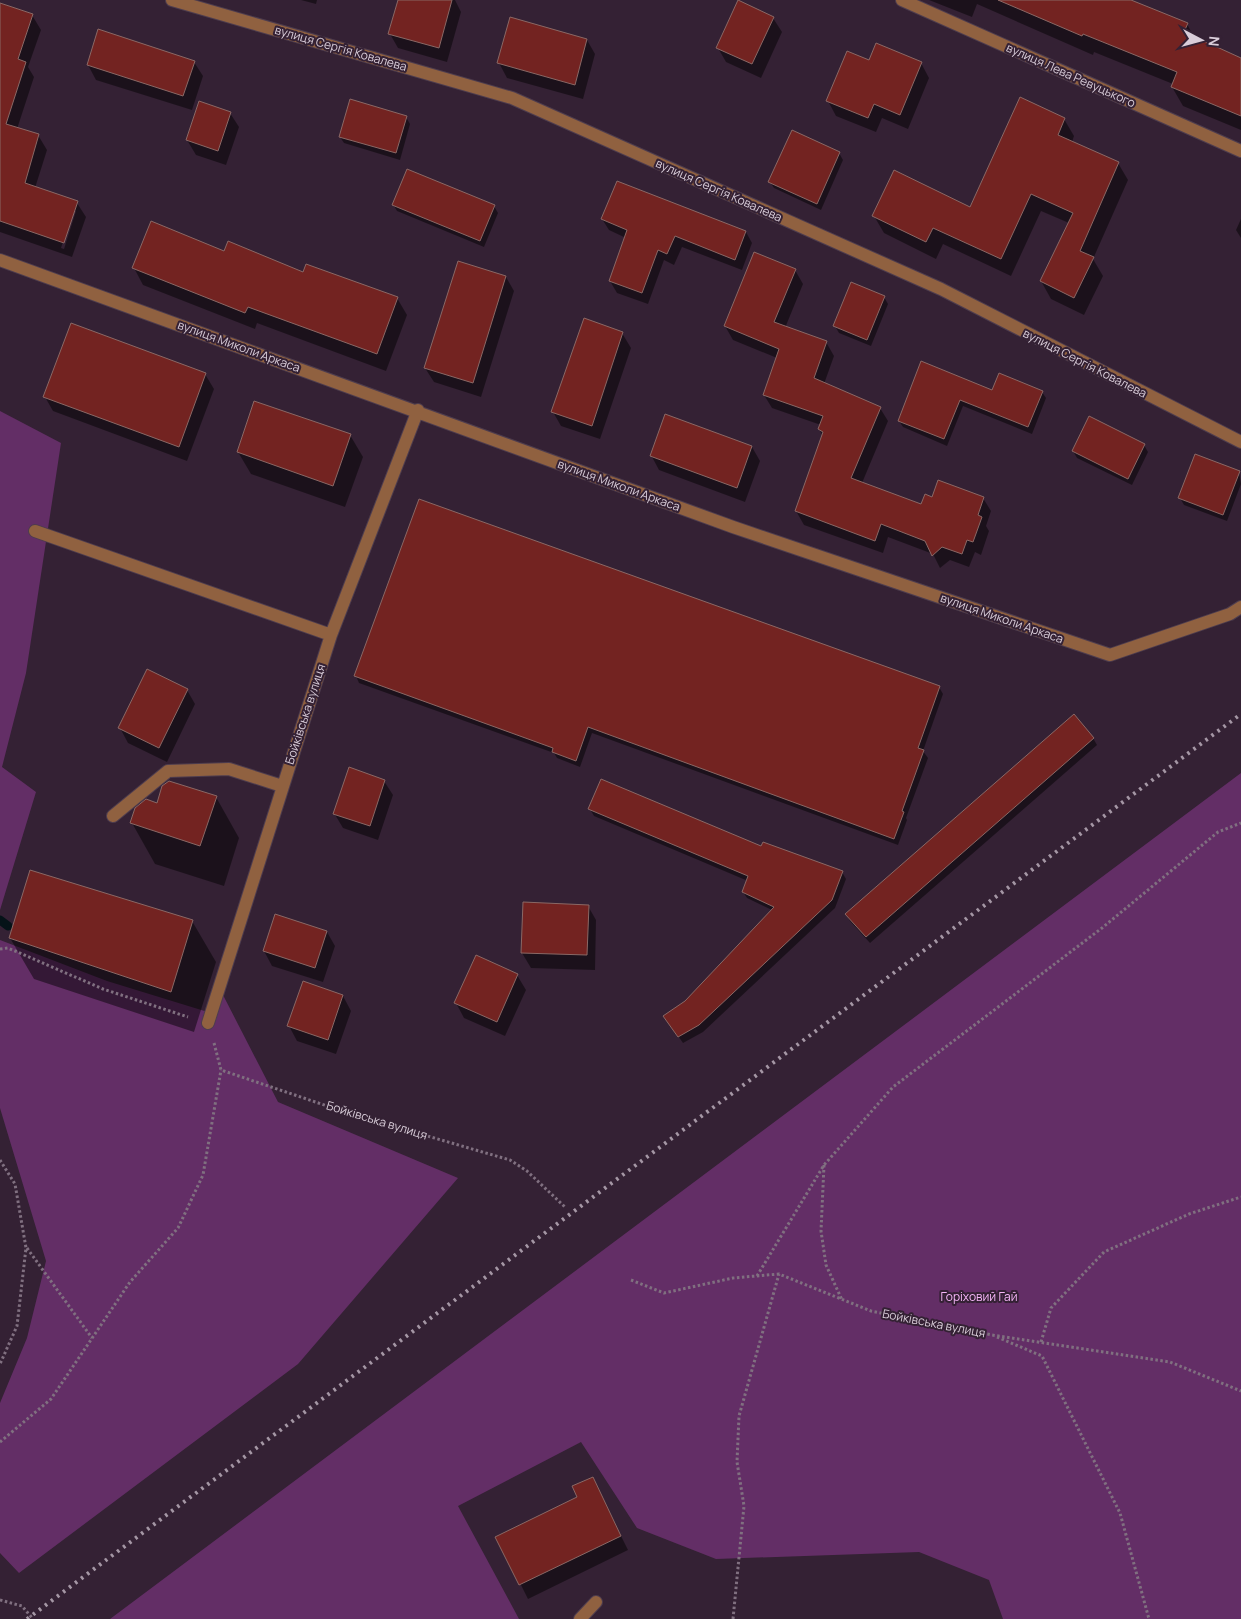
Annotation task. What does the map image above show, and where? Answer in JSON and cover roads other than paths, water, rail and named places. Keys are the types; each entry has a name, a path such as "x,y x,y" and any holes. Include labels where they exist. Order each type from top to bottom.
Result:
{"street":[{"name":"вулиця Сергія Ковалева","path":"172,0 512,98 941,289 1241,442"},
{"name":"вулиця Лева Ревуцького","path":"902,0 1241,151"},
{"name":"вулиця Миколи Аркаса","path":"0,260 418,410 733,526 1110,655 1230,614 1241,607"},
{"name":"Бойківська вулиця","path":"208,1023 331,635 418,410"},
{"path":"35,531 331,635"},
{"path":"113,816 168,771 229,769 282,786"},
{"path":"580,1619 596,1602"}],"waterway":[{"path":"0,920 8,926"}],"railway":[{"path":"27,1619 1241,714"}],"park label":[{"name":"Горіховий Гай","path":"979,1296"}]}
